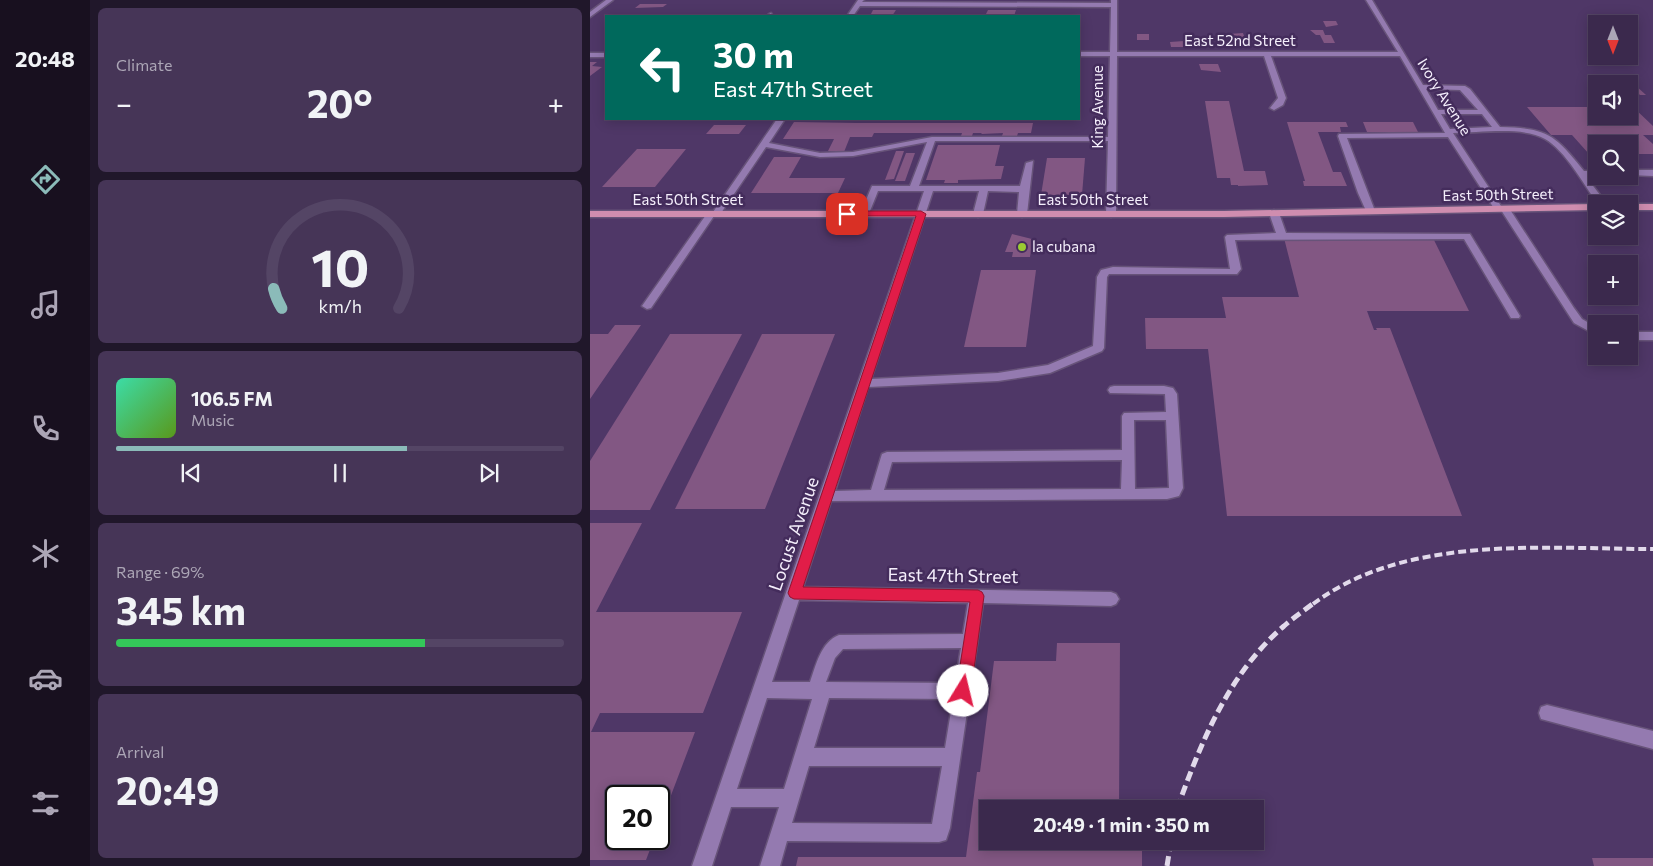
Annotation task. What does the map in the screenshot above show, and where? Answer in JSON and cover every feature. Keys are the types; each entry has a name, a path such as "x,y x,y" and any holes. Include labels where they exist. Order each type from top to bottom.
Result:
{"main road":[{"name":"East 50th Street","path":"590,214 1274,213 1588,207"},
{"path":"1638,207 1653,207"}],"street":[{"path":"590,15 610,0"},
{"name":"Ivory Avenue","path":"1369,0 1395,39 1401,54 1420,87 1450,133 1570,310 1578,321 1588,327"},
{"path":"851,15 859,2 1114,2"},
{"name":"King Avenue","path":"1111,214 1114,2"},
{"name":"East 52nd Street","path":"1080,54 1401,54"},
{"path":"1267,54 1282,98 1280,103 1274,108"},
{"path":"590,55 605,55"},
{"path":"1420,87 1462,88 1467,91 1498,130"},
{"path":"1436,112 1484,112"},
{"path":"647,306 780,120"},
{"path":"1370,211 1342,136 1498,130 1541,133 1550,137 1582,174 1596,195"},
{"path":"913,189 932,139"},
{"path":"764,144 820,155 853,154 932,139 1112,139"},
{"path":"1022,214 1024,189 1030,163"},
{"path":"1638,173 1653,173"},
{"path":"1582,174 1588,174"},
{"path":"865,214 875,188 1024,189"},
{"name":"Locust Avenue","path":"702,866 866,383 929,189"},
{"path":"978,214 984,189"},
{"path":"1274,213 1282,236"},
{"path":"866,383 998,377 1050,369 1098,348 1102,277 1105,272 1113,270 1234,272 1236,269 1230,237 1467,236 1515,316"},
{"path":"1638,336 1653,336"},
{"path":"827,496 1128,495 1167,494 1174,492 1176,488 1171,394 1169,391 1114,390"},
{"path":"1128,495 1128,416 1172,416"},
{"path":"876,496 887,457 1128,454"},
{"name":"East 47th Street","path":"794,593 1111,599"},
{"path":"781,832 939,833 978,596"},
{"path":"815,690 829,653 839,642 971,641"},
{"path":"762,690 963,691"},
{"path":"770,866 821,697 815,690"},
{"path":"1547,712 1653,740"},
{"path":"803,757 952,757"},
{"path":"725,798 791,798"}],"building":[{"path":"640,4 667,4 663,7 635,8"},
{"path":"873,10 896,10 893,15 870,15"},
{"path":"988,10 1016,10 1014,15 986,15"},
{"path":"1323,21 1336,21 1338,25 1326,27"},
{"path":"1310,30 1323,30 1325,35 1331,35 1335,43 1324,43 1320,35 1316,35"},
{"path":"1243,33 1246,42 1232,42 1229,34"},
{"path":"1137,34 1149,34 1149,40 1137,40"},
{"path":"1184,41 1186,47 1171,47 1170,42"},
{"path":"590,62 597,62 592,66 602,67 590,76"},
{"path":"1199,64 1218,64 1221,72 1201,70"},
{"path":"1638,88 1646,95 1638,93"},
{"path":"1205,101 1229,101 1244,171 1265,171 1268,185 1238,186 1231,185 1230,178 1217,178"},
{"path":"1527,107 1588,107 1588,125 1638,125 1638,112 1653,126 1653,135 1643,135 1653,144 1653,154 1638,154 1638,135 1588,135 1588,153 1572,135 1551,135"},
{"path":"794,122 1033,123 1031,133 1018,133 1017,136 1002,136 1003,133 973,133 972,136 961,136 962,133 874,133 872,137 850,137 844,152 828,151 834,139 783,139"},
{"path":"1287,122 1346,122 1348,127 1340,127 1341,132 1318,132 1333,172 1341,172 1347,186 1304,186 1303,181 1305,181"},
{"path":"1363,122 1413,122 1418,132 1367,132"},
{"path":"714,125 746,125 739,134 706,134"},
{"path":"938,145 1000,145 995,166 1004,166 1001,179 958,180 958,183 944,183 945,180 926,180"},
{"path":"637,149 686,149 655,187 602,187"},
{"path":"896,151 904,151 894,179 885,180"},
{"path":"906,153 915,153 905,181 895,181"},
{"path":"774,157 801,157 789,178 845,178 838,193 751,193"},
{"path":"1047,158 1085,158 1082,195 1041,195"},
{"name":"la cubana","path":"1012,234 1032,239 1031,245 1037,245 1036,250 1031,250 1030,257 1012,257 1013,252 1005,252"},
{"path":"1284,238 1433,238 1469,311 1367,311 1374,330 1377,330 1376,328 1390,328 1462,516 1227,516 1208,349 1146,349 1145,318 1226,318 1222,297 1299,297"},
{"path":"981,270 1036,270 1026,347 964,347"},
{"path":"615,325 641,325 590,399 590,334 608,334"},
{"path":"670,334 742,334 650,510 590,510 590,461"},
{"path":"762,334 835,334 765,509 675,509"},
{"path":"590,523 642,523 596,612 742,612 703,713 600,713 591,732 695,732 670,798 670,785 605,785 605,850 650,850 646,860 590,860"},
{"path":"1057,643 1120,643 1119,800 979,800 979,850 1142,850 1142,866 796,866 798,857 966,857 977,772 980,772 994,661 1056,661"},
{"path":"1592,858 1653,858 1653,866 1594,866"}],"railway":[{"path":"1313,604 1350,582 1390,566 1432,556 1477,550 1522,548 1653,549"},
{"path":"1180,800 1207,734 1232,687 1247,665 1265,645 1288,623 1315,602"},
{"path":"1167,866 1170,850"}],"place":[{"name":"la cubana","path":"1022,247"}],"route":[{"path":"847,214 921,214 794,593 978,596 963,691"}]}
